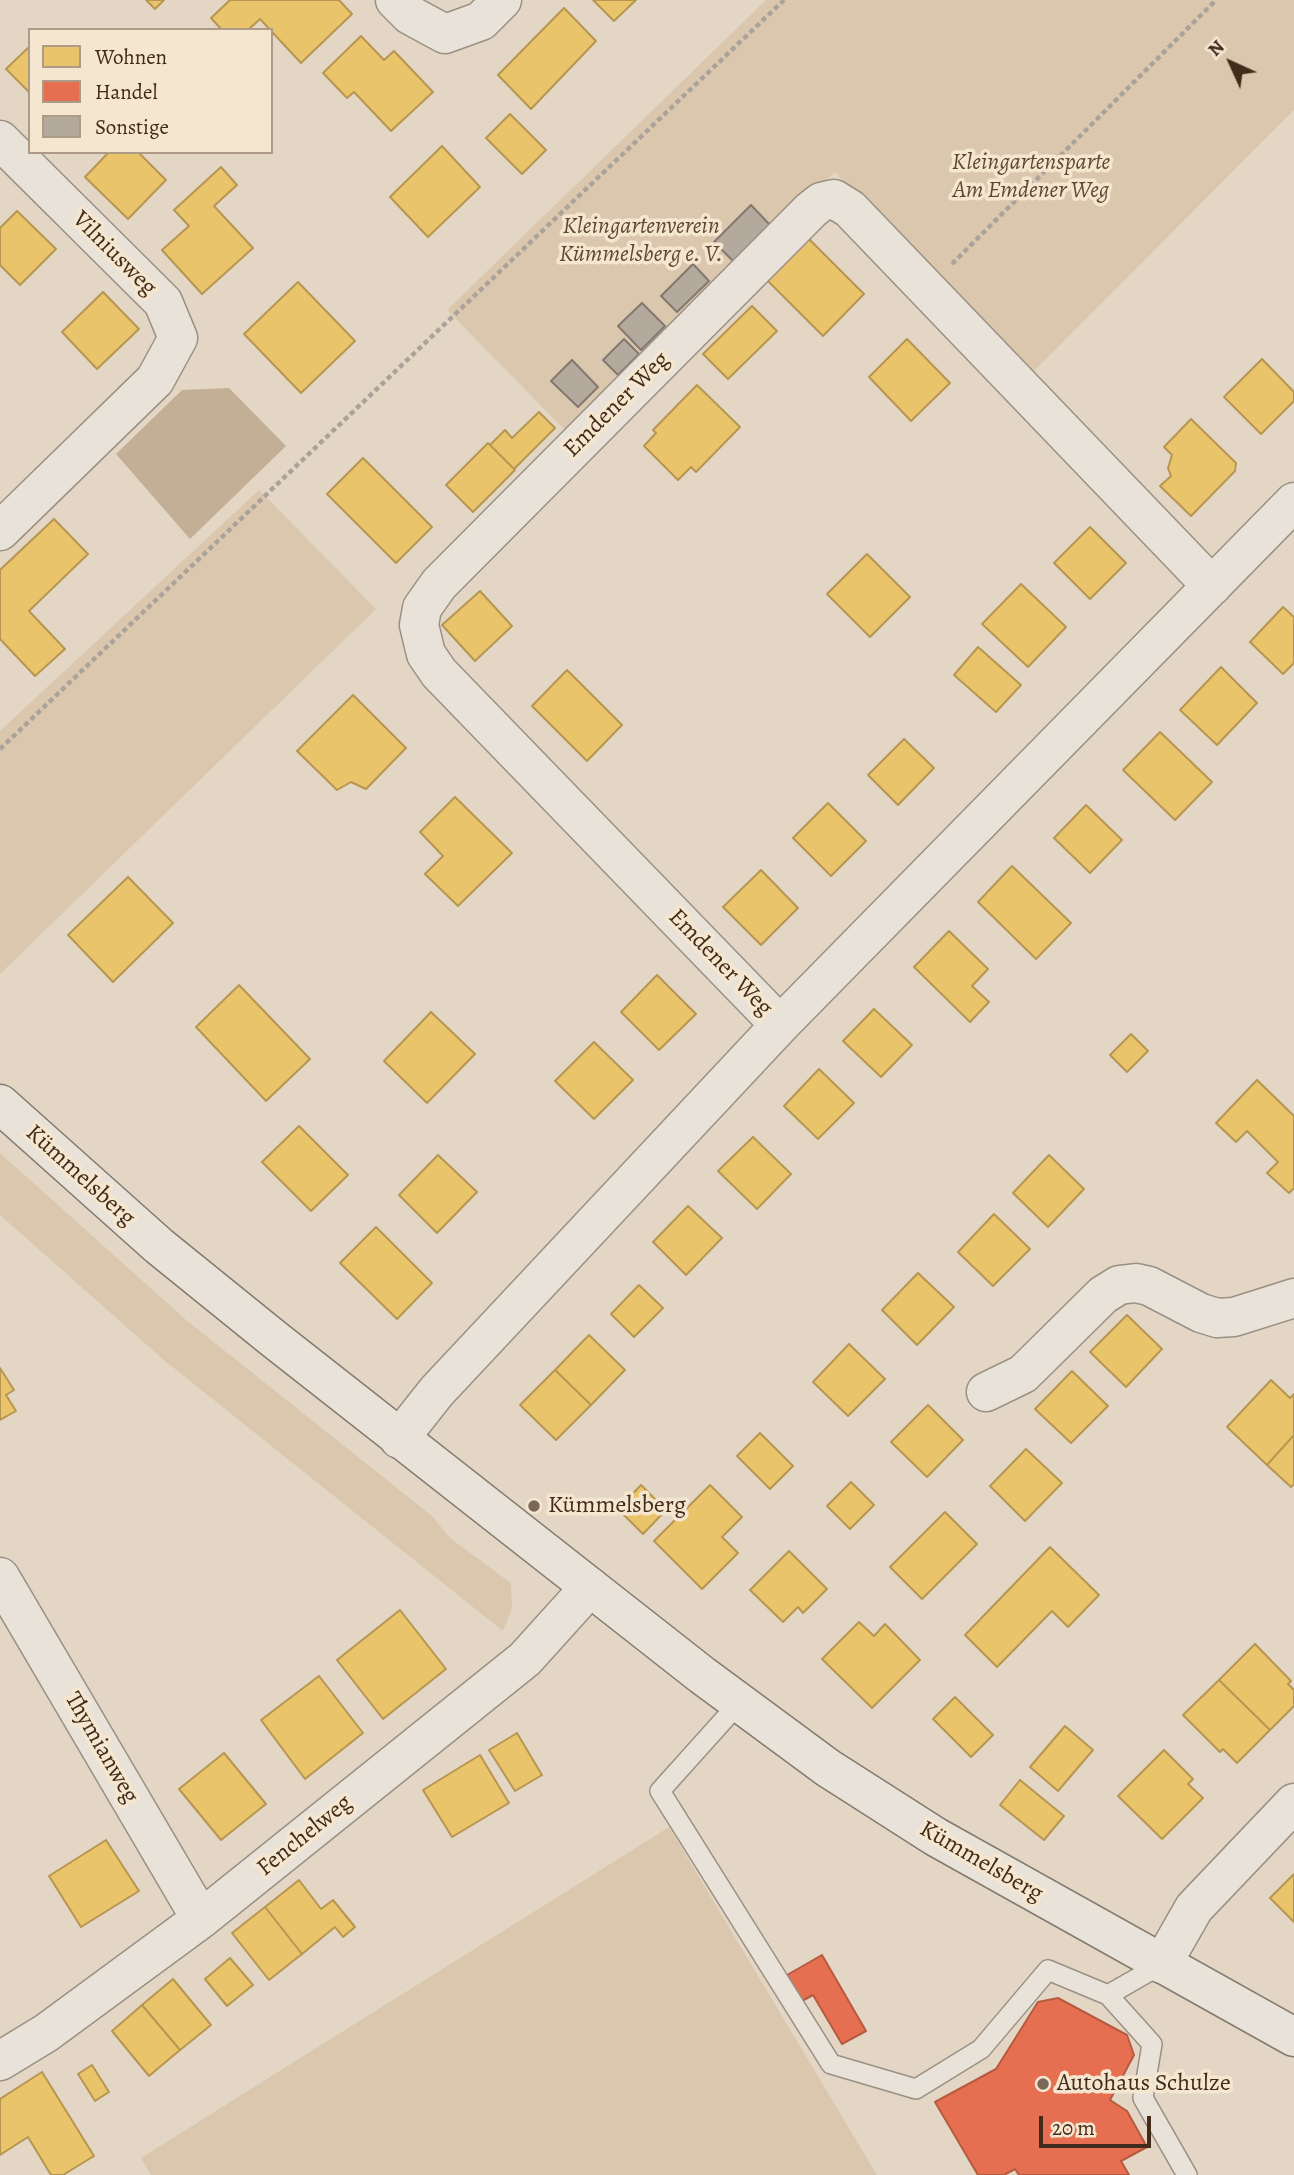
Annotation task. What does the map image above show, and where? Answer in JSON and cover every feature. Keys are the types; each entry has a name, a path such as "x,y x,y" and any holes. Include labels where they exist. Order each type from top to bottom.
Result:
{"street":[{"path":"395,0 410,15 445,34 481,20 502,0"},
{"name":"Vilniusweg","path":"0,140 163,302 178,338 155,380 0,531"},
{"name":"Emdener Weg","path":"780,1025 439,673 423,646 419,625 426,601 449,574 811,210 821,202 834,199 850,209 1212,586"},
{"name":"Emdener Weg","path":"399,1439 437,1391 531,1288 780,1025 1294,502"},
{"name":"Kümmelsberg","path":"0,1104 159,1246 399,1439 739,1703 893,1812 1294,2037"},
{"path":"985,1392 1023,1374 1102,1295 1119,1285 1136,1283 1149,1286 1201,1313 1217,1318 1234,1317 1294,1298"},
{"name":"Thymianweg","path":"0,1577 201,1919"},
{"name":"Fenchelweg","path":"0,2061 46,2033 201,1919 525,1659 590,1587"},
{"path":"1162,1964 1194,1908 1294,1802"}],"lane":[{"path":"739,1703 660,1791 831,2064 916,2089 981,2049 1048,1970 1108,1995 1152,2044 1143,2098 1187,2175"},
{"path":"1108,1995 1162,1964"}],"path":[{"path":"0,749 784,0"},
{"path":"945,272 1216,0"}],"green space":[{"path":"766,0 1294,0 1294,110 1026,379 835,172 568,433 447,310"},
{"path":"259,490 376,609 0,974 0,731"},
{"path":"0,1153 186,1320 432,1516 450,1538 511,1583 512,1608 503,1631 165,1361 0,1215"},
{"path":"669,1827 877,2175 151,2175 141,2158"}],"shaded area":[{"path":"229,388 286,446 190,539 116,454 182,390"}],"building: Wohnen":[{"path":"146,0 164,0 155,9"},
{"path":"230,0 339,0 352,14 301,63 273,33 273,28 268,28 260,19 250,28 220,28 211,18"},
{"path":"593,0 636,0 614,21"},
{"path":"564,8 596,41 531,109 498,75"},
{"path":"361,36 384,60 394,51 433,92 391,131 354,92 347,98 323,73"},
{"path":"28,48 28,91 6,69"},
{"path":"510,114 546,150 522,174 486,138"},
{"path":"442,146 480,187 428,237 390,197"},
{"path":"107,154 140,154 166,180 128,219 85,177"},
{"path":"221,167 237,185 214,206 253,248 202,294 162,250 189,226 174,210"},
{"path":"17,211 56,249 20,285 0,265 0,228"},
{"path":"804,234 864,294 823,336 763,276"},
{"path":"298,282 355,341 301,393 244,334"},
{"path":"103,292 139,329 97,369 62,332"},
{"path":"752,306 777,331 728,379 703,354"},
{"path":"907,339 950,383 911,421 869,377"},
{"path":"1262,359 1294,392 1294,401 1261,434 1224,397"},
{"path":"697,385 740,427 696,472 691,467 678,480 644,446 656,433 653,430"},
{"path":"539,412 555,428 514,469 490,445 505,430 512,438"},
{"path":"1191,419 1236,463 1235,471 1191,516 1160,486 1171,476 1168,468 1172,455 1164,447"},
{"path":"488,443 515,470 473,512 446,485"},
{"path":"363,458 432,527 396,563 327,494"},
{"path":"54,519 88,554 29,611 65,649 35,676 0,639 0,570"},
{"path":"1090,527 1126,563 1090,599 1054,563"},
{"path":"867,554 910,597 870,637 827,594"},
{"path":"1021,584 1066,627 1028,667 982,624"},
{"path":"480,591 512,626 475,661 442,625"},
{"path":"1283,607 1294,617 1294,663 1283,674 1250,642"},
{"path":"978,647 1021,685 996,712 954,675"},
{"path":"1221,667 1257,703 1217,745 1180,710"},
{"path":"567,670 622,725 587,761 532,706"},
{"path":"353,695 406,748 366,789 351,782 337,790 297,751"},
{"path":"1160,732 1212,782 1175,820 1123,770"},
{"path":"904,739 934,768 898,805 868,775"},
{"path":"455,797 512,853 458,906 425,874 443,856 420,832"},
{"path":"828,803 866,841 831,876 793,838"},
{"path":"1086,805 1122,840 1090,873 1054,838"},
{"path":"1012,866 1071,923 1036,959 978,902"},
{"path":"761,870 798,908 761,945 723,907"},
{"path":"128,877 173,923 113,982 68,935"},
{"path":"949,931 988,969 972,986 989,1002 970,1022 914,967"},
{"path":"657,975 696,1014 659,1050 621,1012"},
{"path":"239,985 310,1059 266,1101 196,1027"},
{"path":"874,1009 912,1045 881,1077 843,1041"},
{"path":"431,1012 475,1054 427,1103 384,1061"},
{"path":"1131,1034 1148,1051 1127,1072 1110,1055"},
{"path":"594,1042 633,1080 594,1119 555,1081"},
{"path":"819,1069 854,1103 818,1139 784,1106"},
{"path":"1257,1080 1294,1116 1294,1188 1289,1193 1267,1173 1278,1162 1247,1131 1236,1142 1216,1123"},
{"path":"299,1126 348,1175 311,1211 262,1162"},
{"path":"753,1137 791,1174 757,1209 718,1171"},
{"path":"438,1155 477,1192 437,1233 399,1195"},
{"path":"1049,1155 1084,1189 1048,1227 1013,1193"},
{"path":"688,1206 722,1238 686,1275 653,1242"},
{"path":"994,1214 1030,1249 993,1286 958,1252"},
{"path":"376,1227 432,1283 397,1319 340,1263"},
{"path":"918,1273 954,1307 917,1345 882,1310"},
{"path":"639,1285 663,1308 634,1337 611,1314"},
{"path":"1127,1315 1162,1349 1126,1387 1090,1352"},
{"path":"589,1335 625,1370 591,1405 555,1370"},
{"path":"849,1344 885,1379 848,1416 813,1382"},
{"path":"0,1368 14,1390 6,1395 16,1411 0,1420"},
{"path":"555,1370 591,1405 556,1440 520,1405"},
{"path":"1072,1371 1108,1406 1071,1443 1035,1409"},
{"path":"1271,1380 1290,1398 1294,1394 1294,1435 1267,1465 1227,1427"},
{"path":"928,1405 963,1440 927,1477 891,1442"},
{"path":"760,1433 793,1466 770,1489 737,1456"},
{"path":"1294,1435 1294,1484 1291,1487 1267,1465"},
{"path":"1026,1449 1062,1483 1025,1521 990,1486"},
{"path":"851,1482 874,1505 850,1529 827,1506"},
{"path":"641,1485 666,1510 643,1534 618,1509"},
{"path":"710,1485 742,1517 722,1537 738,1553 702,1589 654,1541"},
{"path":"945,1512 977,1544 922,1599 890,1567"},
{"path":"1050,1547 1099,1595 1068,1627 1052,1611 997,1667 965,1635"},
{"path":"789,1551 827,1589 803,1613 798,1607 783,1622 750,1590"},
{"path":"400,1610 446,1669 383,1719 337,1660"},
{"path":"859,1622 874,1636 885,1624 920,1660 872,1708 822,1659"},
{"path":"1255,1644 1291,1681 1288,1684 1294,1690 1294,1706 1270,1730 1219,1680"},
{"path":"319,1676 363,1733 305,1779 261,1720"},
{"path":"1219,1680 1270,1730 1237,1763 1223,1749 1220,1752 1183,1715"},
{"path":"955,1697 993,1735 971,1757 933,1719"},
{"path":"1065,1726 1093,1750 1058,1791 1030,1767"},
{"path":"517,1733 542,1775 515,1791 489,1750"},
{"path":"1164,1750 1193,1779 1188,1784 1203,1798 1162,1839 1118,1796"},
{"path":"224,1753 266,1804 221,1840 179,1789"},
{"path":"480,1755 509,1803 452,1837 423,1790"},
{"path":"1020,1780 1064,1816 1044,1840 1000,1805"},
{"path":"106,1840 139,1891 81,1927 49,1876"},
{"path":"1294,1874 1294,1922 1270,1898"},
{"path":"299,1880 321,1909 333,1900 355,1927 343,1937 335,1927 302,1954 265,1907"},
{"path":"265,1907 302,1954 269,1980 232,1933"},
{"path":"230,1958 253,1985 227,2006 205,1979"},
{"path":"173,1979 211,2025 180,2050 142,2005"},
{"path":"142,2005 180,2050 149,2076 112,2031"},
{"path":"92,2065 109,2092 95,2101 78,2074"},
{"path":"42,2072 94,2156 63,2175 51,2175 28,2137 0,2155 0,2099"}],"building: Handel":[{"path":"822,1955 866,2031 842,2044 813,1995 802,2001 787,1975"},
{"name":"Autohaus Schulze","path":"1058,1998 1127,2035 1134,2055 1110,2100 1127,2111 1147,2147 1121,2161 1129,2175 1019,2175 1015,2169 1004,2175 978,2175 935,2102 996,2069 1038,2002"}],"building: Sonstige":[{"path":"751,205 771,226 734,262 714,242"},
{"path":"693,264 709,281 677,312 661,296"},
{"path":"642,303 665,326 641,350 618,326"},
{"path":"624,339 639,354 618,375 603,360"},
{"path":"572,360 598,387 578,407 551,381"}],"place":[{"name":"Kümmelsberg","path":"534,1506"},
{"name":"Autohaus Schulze","path":"1043,2084"}],"park label":[{"name":"Kleingartensparte Am Emdener Weg","path":"1031,177"},
{"name":"Kleingartenverein Kümmelsberg e. V.","path":"641,241"}]}
